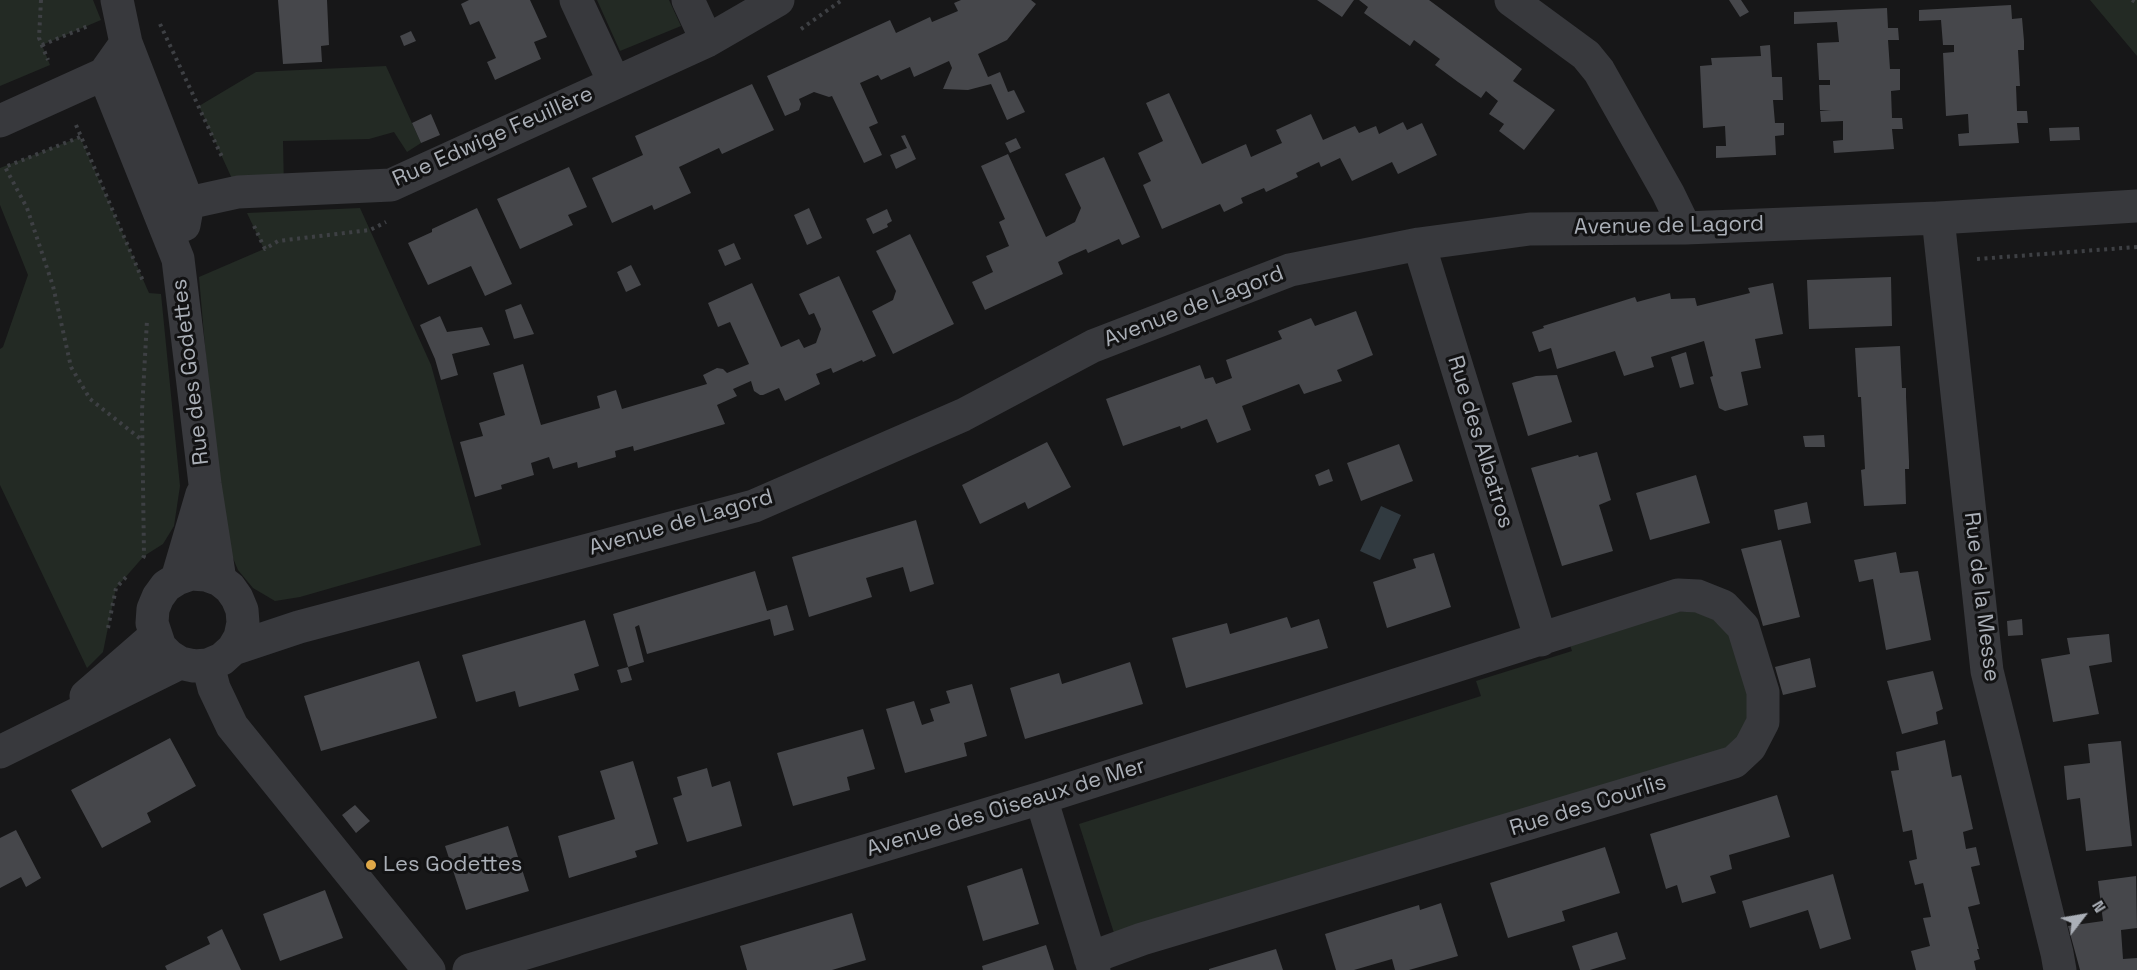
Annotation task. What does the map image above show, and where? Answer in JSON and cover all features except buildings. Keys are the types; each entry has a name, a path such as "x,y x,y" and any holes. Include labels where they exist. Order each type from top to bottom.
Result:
{"street":[{"path":"117,0 126,43 188,203 178,259"},
{"path":"576,0 614,82"},
{"path":"688,0 707,41"},
{"name":"Rue Edwige Feuillère","path":"188,203 238,192 391,185 707,41 778,0"},
{"path":"1511,0 1586,55 1599,71 1668,193 1684,228"},
{"path":"0,121 104,74 126,43"},
{"path":"104,74 178,259"},
{"name":"Avenue de Lagord","path":"0,752 51,726 207,659 299,627 754,506 963,414 1092,346 1290,270 1419,244 1530,229 1684,228 1938,218 2137,206"},
{"name":"Rue de la Messe","path":"1938,218 1987,671 2060,970"},
{"name":"Rue des Albatros","path":"1419,244 1541,640"},
{"name":"Rue des Godettes","path":"178,259 219,580"},
{"name":"Rue des Godettes","path":"177,579 205,484"},
{"path":"191,574 206,575 219,580 234,593 242,610 243,623 240,637 207,659 169,656 154,636 153,609 158,597 166,586 191,574"},
{"name":"Rue des Courlis","path":"1092,964 1165,932 1734,762 1750,747 1763,722 1763,692 1743,627 1723,606 1698,596 1678,595 1541,640"},
{"path":"242,610 299,627"},
{"name":"Avenue de Lagord","path":"51,726 154,636"},
{"name":"Avenue des Oiseaux de Mer","path":"469,970 1041,798 1541,640"},
{"path":"207,659 214,688 232,726 429,970"},
{"path":"1041,798 1092,964"}],"path":[{"path":"41,0 39,38 144,283"},
{"path":"2132,0 2137,3"},
{"path":"80,137 5,167 27,208 53,286 71,368 90,399 143,440"},
{"path":"137,564 144,556 142,411 147,317"},
{"path":"107,631 116,588 130,572"}],"shaded area":[{"path":"0,0 93,0 101,20 42,45 50,65 0,86"},
{"path":"597,0 669,0 681,26 620,51"},
{"path":"2090,0 2137,0 2137,56"},
{"path":"386,66 421,143 407,152 394,132 369,139 283,141 284,190 238,192 199,106 256,72"},
{"path":"80,137 149,293 161,294 180,486 174,526 163,544 144,556 116,588 103,652 87,668 0,485 0,349 3,347 28,275 0,205 0,168"},
{"path":"360,208 431,365 481,545 300,597 275,601 253,588 238,570 221,530 199,277 264,249 247,213"},
{"path":"1381,506 1401,515 1380,560 1360,551"},
{"path":"1691,611 1710,615 1735,638 1752,716 1729,752 1114,933 1079,824 1481,696 1476,681 1572,651 1570,645 1672,612"}],"place":[{"name":"Les Godettes","path":"371,865"}]}
